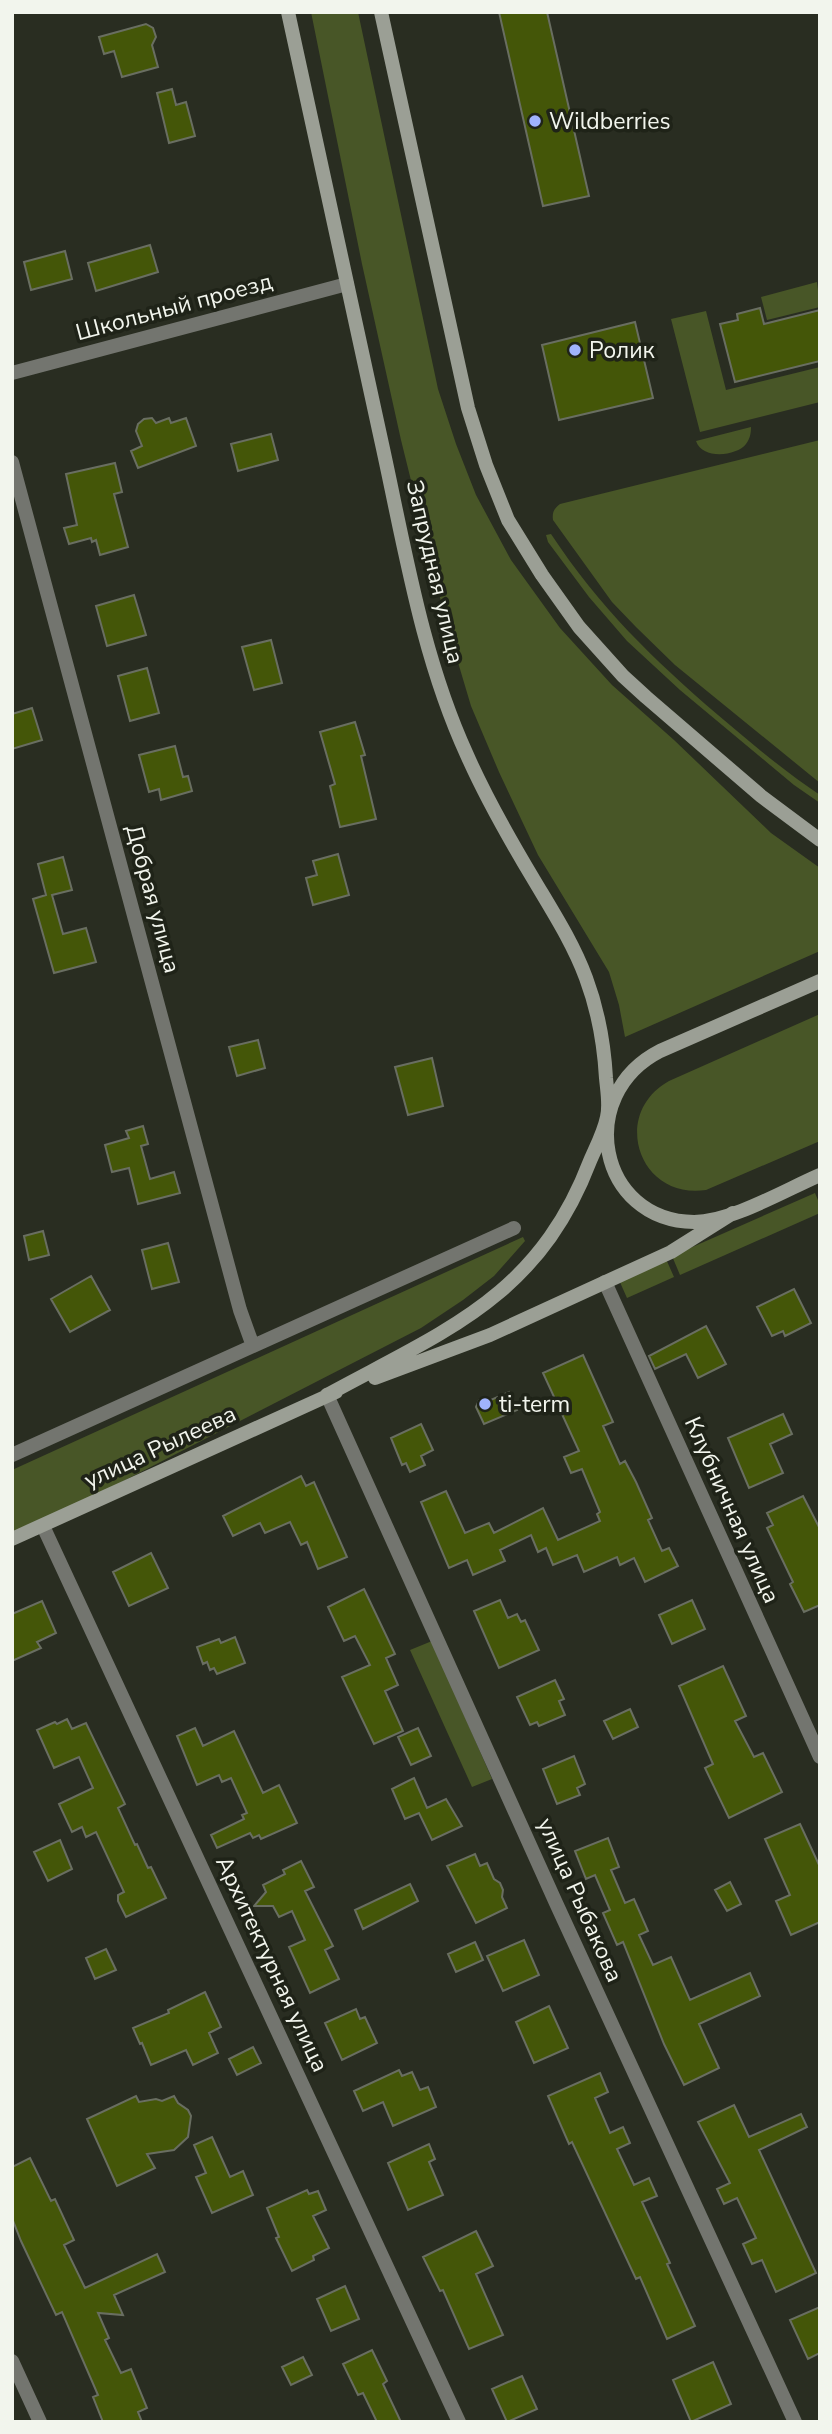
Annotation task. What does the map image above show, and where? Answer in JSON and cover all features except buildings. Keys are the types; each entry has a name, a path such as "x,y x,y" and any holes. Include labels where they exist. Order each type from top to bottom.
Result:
{"main road":[{"name":"Запрудная улица","path":"288,12 404,548 434,668 454,725 476,774 513,844 565,931 585,975 596,1007 604,1049 608,1115 606,1135 611,1161 623,1185 642,1204 665,1216 691,1222 718,1219 733,1213"},
{"path":"381,12 467,408 508,520 560,602 623,676 761,796 820,840"},
{"name":"улица Рылеева","path":"12,1539 327,1395 453,1326 487,1303 527,1267 558,1227 581,1184 620,1084 638,1064 649,1056 820,981"},
{"path":"733,1213 820,1175"},
{"name":"улица Рылеева","path":"327,1395 490,1335 671,1251 733,1213"}],"street":[{"name":"Школьный проезд","path":"12,373 347,284"},
{"name":"Добрая улица","path":"12,462 240,1310 253,1346"},
{"path":"12,1455 514,1228"},
{"name":"Клубничная улица","path":"604,1282 820,1757"},
{"name":"улица Рыбакова","path":"327,1395 556,1903 795,2422"},
{"name":"Архитектурная улица","path":"43,1525 458,2422"},
{"path":"12,2361 40,2422"}],"green space":[{"path":"311,12 358,12 438,389 476,495 511,560 560,628 612,685 771,833 820,868 820,951 625,1037 609,972 538,855 471,706 446,622 401,440"},
{"path":"817,282 820,307 767,320 761,297"},
{"path":"706,311 726,390 820,367 820,402 700,432 671,319"},
{"path":"751,427 746,444 728,453 705,451 696,441"},
{"path":"820,440 820,783 675,665 636,627 612,602 553,517 560,504"},
{"path":"551,534 588,585 649,652 743,736 820,795 820,803 794,785 680,690 627,641 589,597 548,542 546,535"},
{"path":"820,1014 820,1141 706,1190 683,1190 664,1182 649,1169 640,1152 637,1133 640,1113 651,1096 669,1081"},
{"path":"815,1193 820,1213 680,1275 672,1256"},
{"path":"523,1237 525,1241 494,1276 421,1328 104,1491 12,1534 12,1470"},
{"path":"666,1259 674,1277 627,1298 619,1280"},
{"path":"432,1641 492,1779 472,1787 410,1650"}],"place":[{"name":"Wildberries","path":"535,121"},
{"name":"Ролик","path":"575,350"},
{"name":"ti-term","path":"485,1404"}]}
